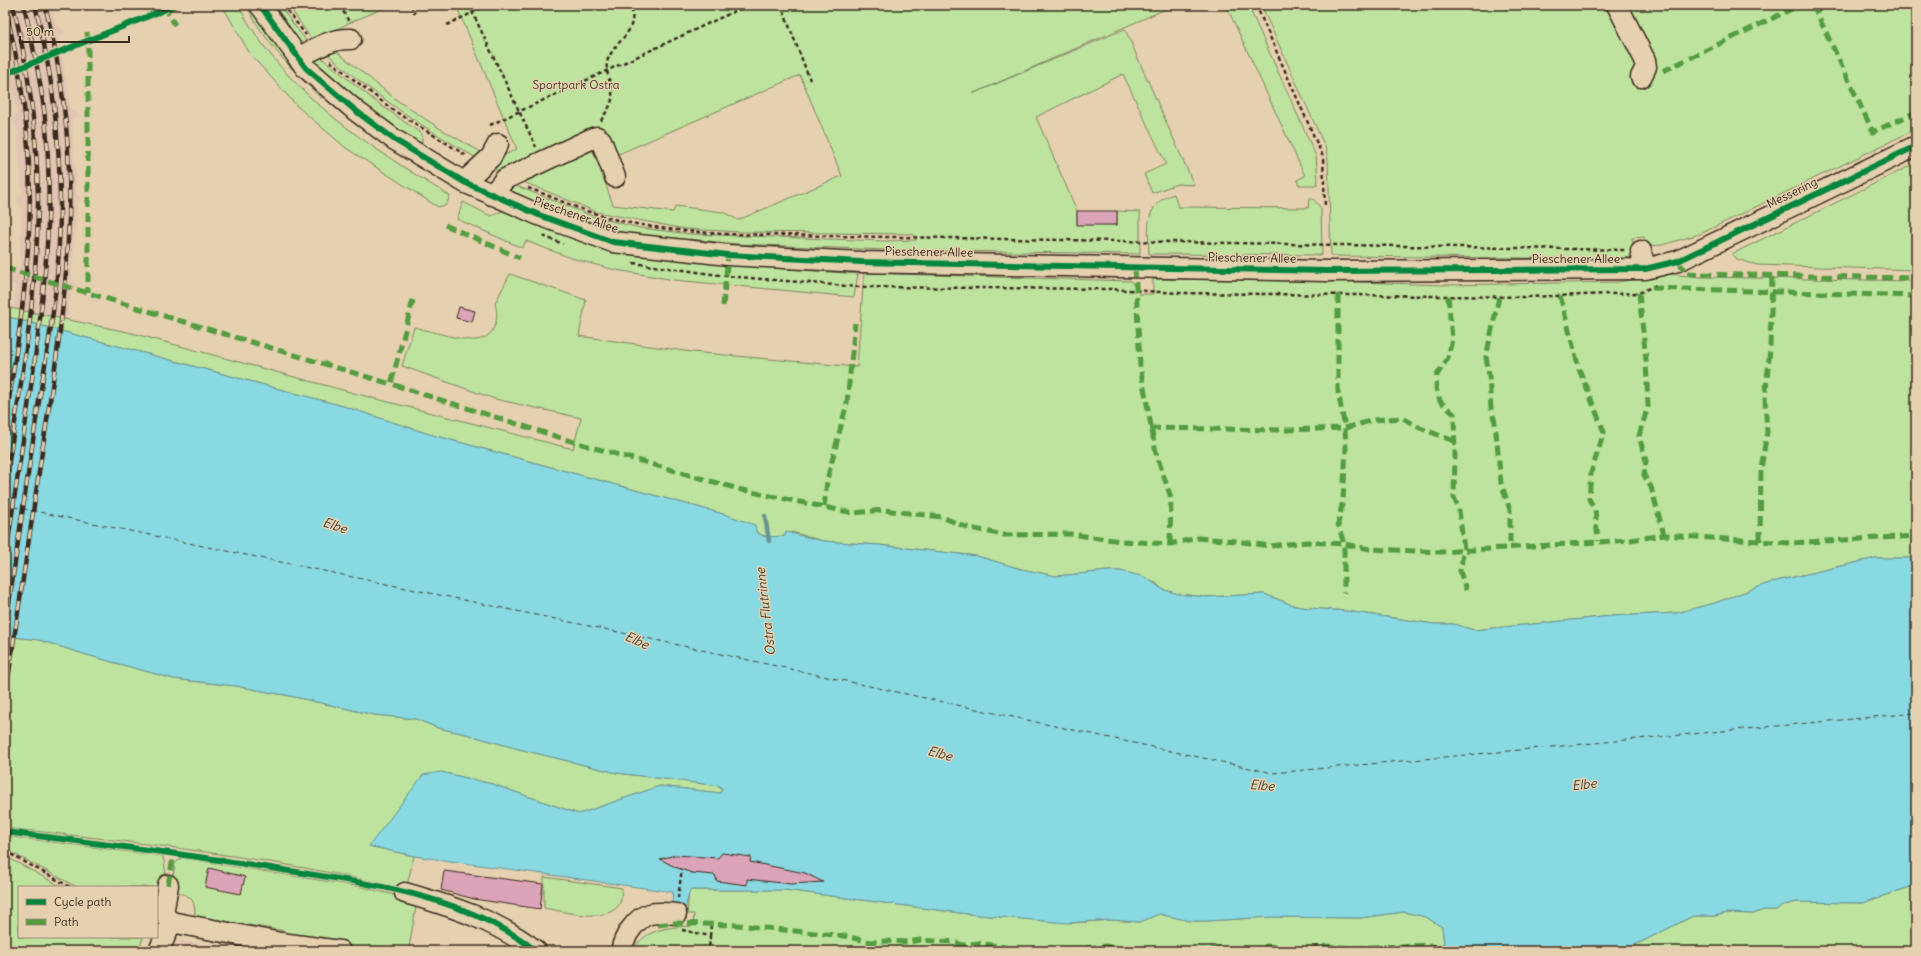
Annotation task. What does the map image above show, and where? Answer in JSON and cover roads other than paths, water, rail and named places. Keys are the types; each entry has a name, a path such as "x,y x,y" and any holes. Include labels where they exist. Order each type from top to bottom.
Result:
{"street":[{"name":"Pieschener Allee","path":"260,5 306,68 356,111 395,140 464,182 539,215 613,242 728,255 860,262 1327,271 1643,260 1678,261"},
{"path":"1617,5 1645,60 1646,67 1641,77"},
{"path":"298,58 316,48 340,38 351,39"},
{"path":"492,195 505,179 542,160 597,137 601,140 615,176"},
{"path":"464,182 491,157 498,144"},
{"name":"Messering","path":"1678,261 1916,146"},
{"path":"168,885 163,914 171,922 282,943 340,951"},
{"path":"405,893 446,904 493,924 536,951"},
{"path":"621,951 628,934 637,921 649,914 676,914"},
{"path":"159,951 171,922"},
{"path":"628,951 643,933 658,925"}],"water":[{"name":"Elbe","path":"5,316 343,406 429,434 727,515 755,525 756,532 765,537 785,536 786,532 823,541 879,545 977,556 1021,569 1056,576 1121,571 1145,577 1162,589 1178,594 1205,597 1264,594 1295,606 1346,611 1434,624 1454,624 1474,630 1612,616 1676,613 1715,603 1772,582 1876,558 1916,558 1916,885 1862,903 1796,902 1781,906 1776,910 1764,910 1753,914 1727,913 1715,916 1693,916 1623,951 1434,951 1444,943 1442,927 1426,917 1404,912 1360,918 1271,917 1207,921 1190,921 1159,914 1140,922 1111,920 1066,923 968,914 785,890 690,890 684,913 671,912 673,892 414,856 369,846 423,775 441,772 492,784 579,814 660,786 720,793 722,789 720,786 617,773 438,728 416,719 375,715 290,696 236,686 174,679 39,640 5,636"}],"waterway":[{"name":"Ostra Flutrinne","path":"765,516 769,541"}],"railway":[{"path":"5,487 27,344 35,272 38,199 36,150 28,77 13,5"},
{"path":"5,561 39,330 48,224 49,189 45,118 39,75 24,5"},
{"path":"5,630 47,354 58,266 60,184 56,124 48,64 35,5"},
{"path":"5,699 54,372 66,266 69,210 66,121 52,34 45,5"},
{"path":"5,7 23,97 29,157 30,187 30,218 24,292 5,425"}],"park label":[{"name":"Sportpark Ostra","path":"576,85"}]}
